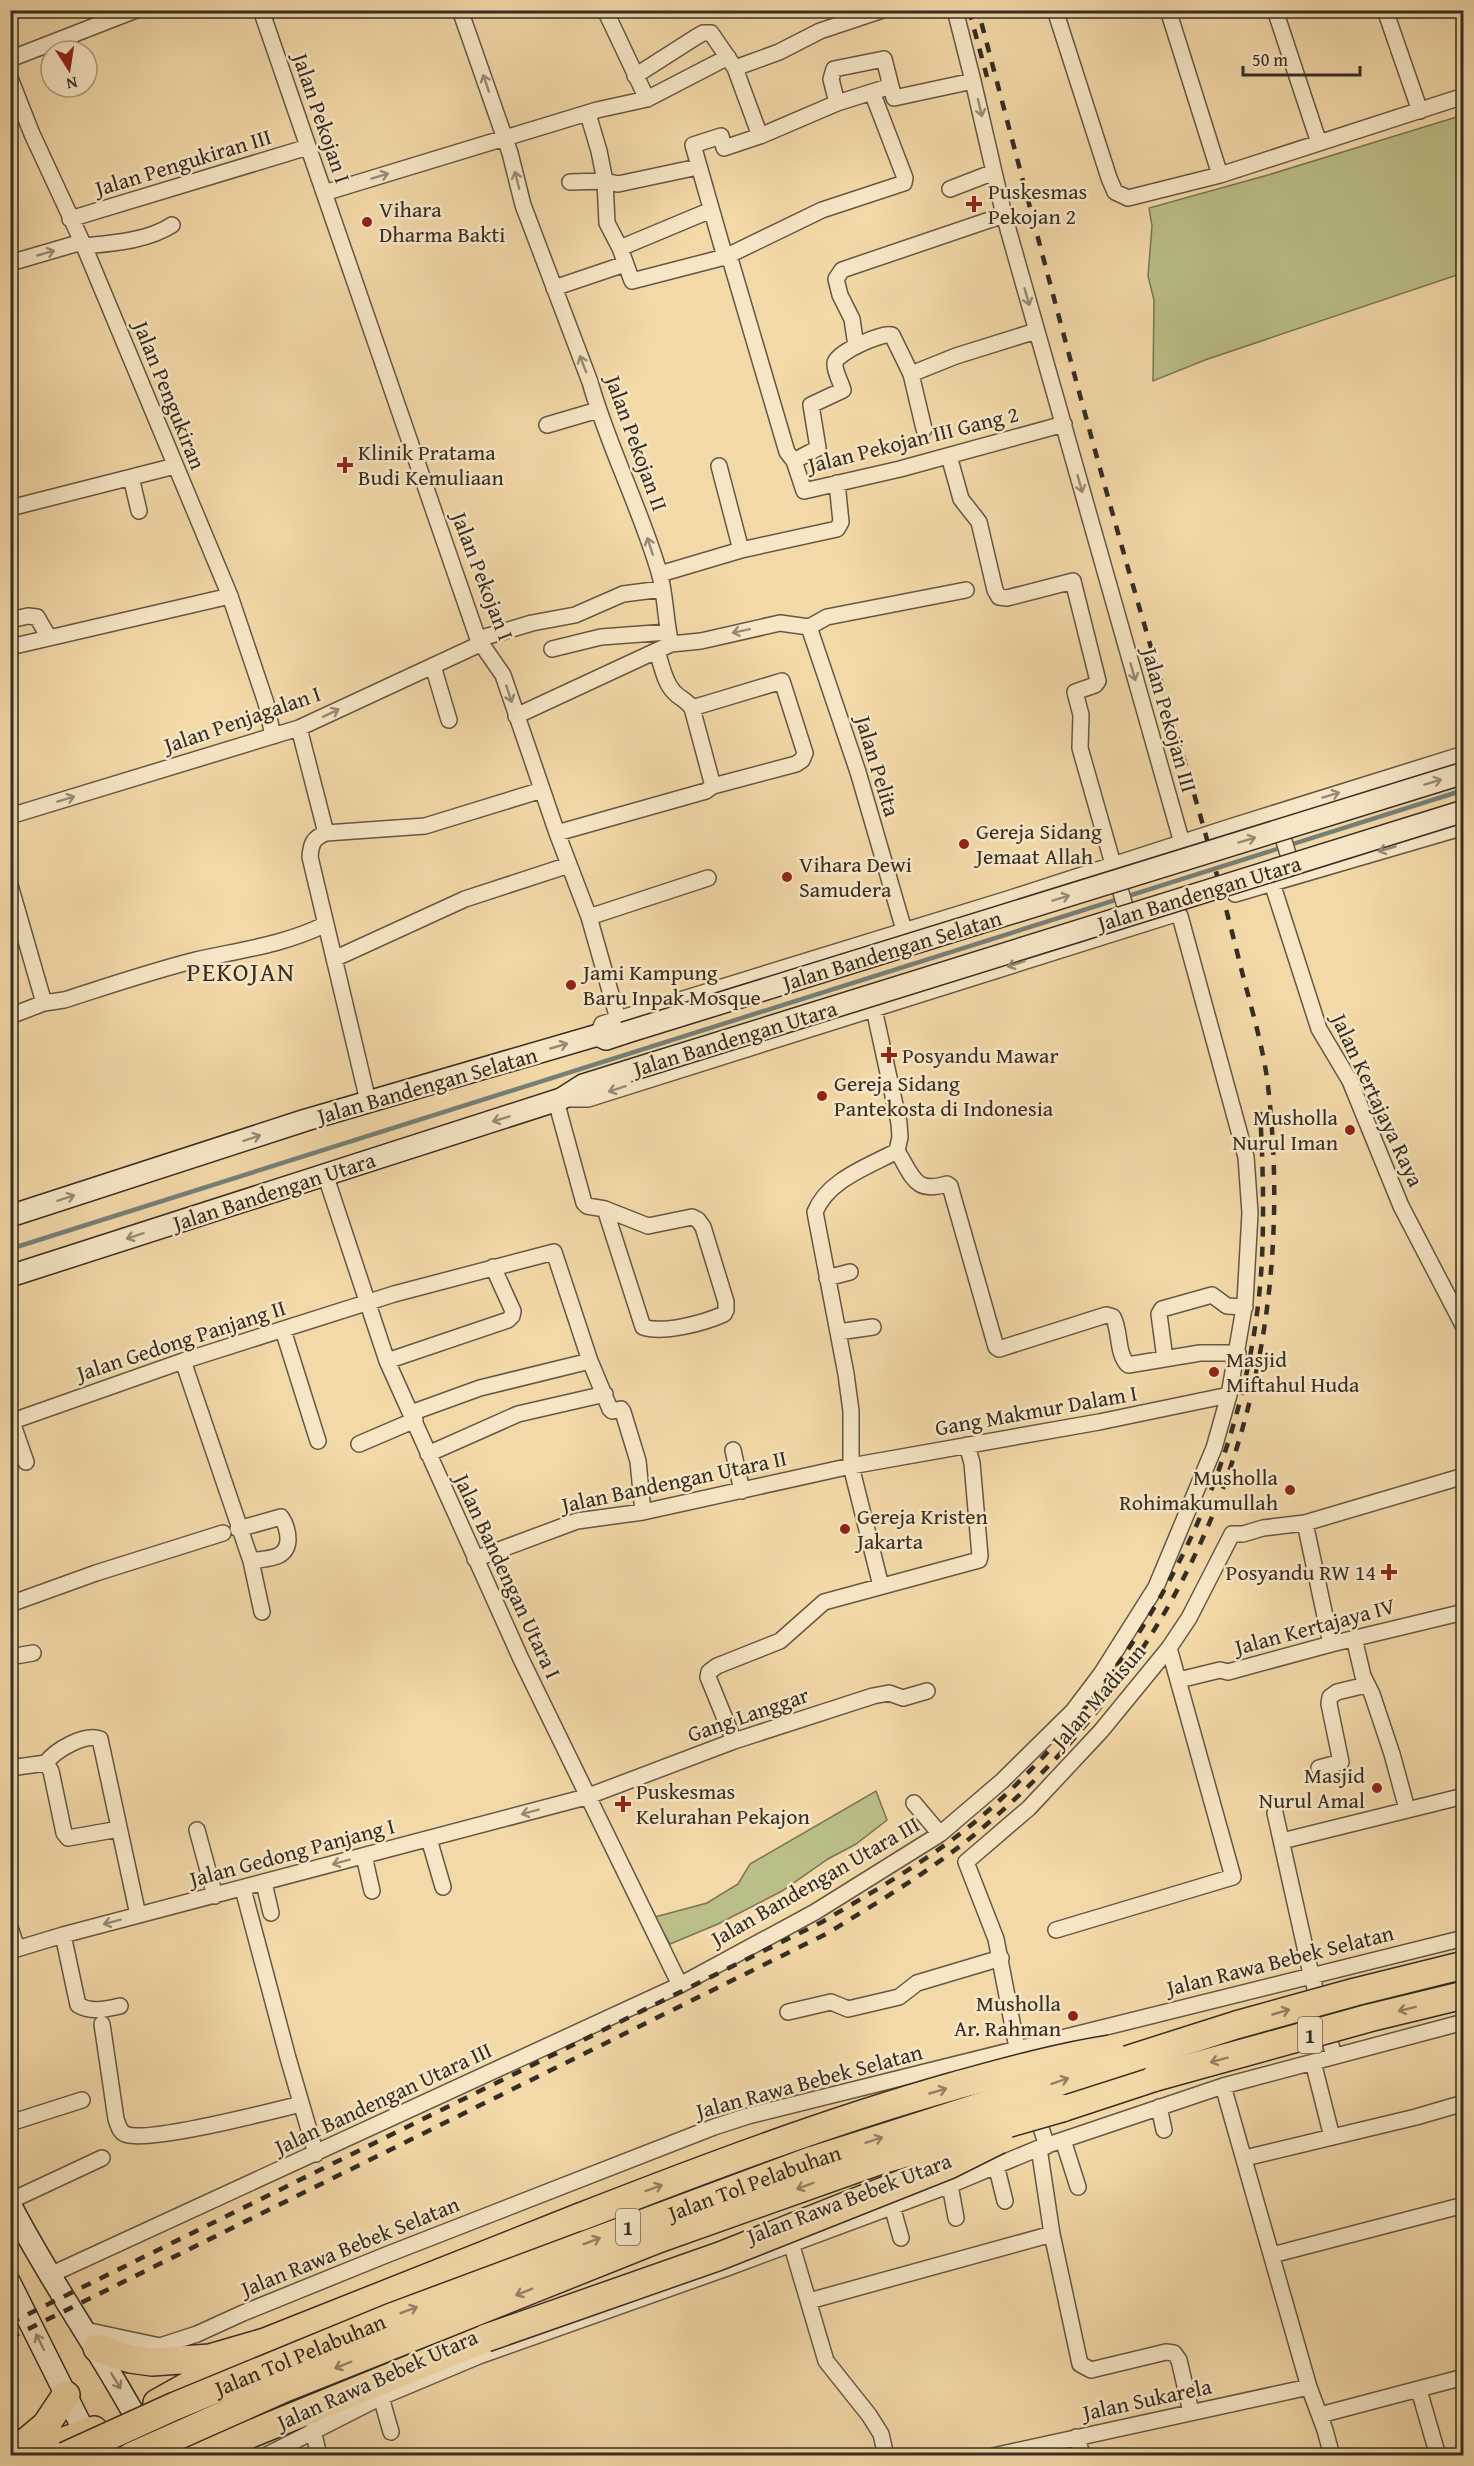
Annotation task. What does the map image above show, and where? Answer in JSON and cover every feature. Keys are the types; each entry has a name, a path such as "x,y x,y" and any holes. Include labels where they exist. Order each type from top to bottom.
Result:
{"highway":[{"name":"Jalan Tol Pelabuhan","path":"65,2456 175,2406 389,2318 813,2160 1205,2036 1355,1992 1464,1965"},
{"name":"Jalan Tol Pelabuhan","path":"132,2456 285,2388 658,2239 878,2161 1062,2108 1156,2077 1369,2018 1464,1995"},
{"path":"91,2339 130,2359 161,2362 210,2358 265,2342 669,2182 913,2098 991,2076 1101,2051 1205,2036"},
{"path":"171,2456 243,2437 486,2338 720,2256 949,2165 1062,2108"},
{"path":"14,2452 91,2445 134,2414 180,2391 265,2342"},
{"path":"14,2452 46,2425 66,2395"},
{"path":"233,2456 286,2421"}],"main road":[{"name":"Jalan Bandengan Selatan","path":"10,1216 368,1101 598,1035 606,1039 621,1026 1464,772"},
{"name":"Jalan Bandengan Utara","path":"10,1276 559,1100 583,1085 1464,811"},
{"path":"10,2203 50,2275 91,2339 156,2456"},
{"path":"10,2283 91,2445"}],"street":[{"path":"10,13 17,10"},
{"path":"10,59 136,10"},
{"name":"Jalan Pekojan I","path":"261,10 479,641 503,675 556,833 589,917 621,1026"},
{"path":"605,10 647,99"},
{"path":"324,193 597,110 647,99 731,63 779,52 847,16 883,10"},
{"name":"Jalan Pekojan III","path":"955,10 974,81 1004,215 1182,843"},
{"path":"1055,10 1115,192 1128,198 1220,175 1464,96"},
{"path":"1168,10 1220,175"},
{"path":"1275,10 1319,143"},
{"path":"1385,10 1420,111"},
{"name":"Jalan Pekojan II","path":"466,12 506,138 523,205 590,382 598,410 633,495 661,581 668,685 676,694 685,698 692,708"},
{"path":"635,76 704,33 711,33 731,63 760,136"},
{"path":"837,103 831,79 834,69 884,59 892,92"},
{"name":"Jalan Pengukiran","path":"10,78 32,134 83,244 230,596 266,703 273,736"},
{"path":"924,429 911,374 890,333 856,346 835,362 843,390 810,406 818,448 794,461 787,452 731,262 725,257 698,167 694,145 721,136 724,148 760,136 837,103 872,92 892,92 974,81"},
{"path":"588,114 599,151 607,223 620,248 632,281 725,257 822,210 904,183 905,178 872,92"},
{"name":"Jalan Pengukiran III","path":"70,219 308,147"},
{"path":"570,182 604,181 618,184 698,167"},
{"path":"950,189 994,172"},
{"path":"620,248 711,210"},
{"path":"856,346 852,319 840,295 837,279 842,270 1004,215"},
{"path":"10,263 83,244 117,243 159,233 172,225"},
{"path":"554,288 625,264"},
{"path":"911,374 956,356 1036,331"},
{"path":"547,425 598,410"},
{"name":"Jalan Pekojan III Gang 2","path":"794,461 805,492 1064,424"},
{"path":"605,1209 643,1327 655,1330 666,1329 724,1314 726,1302 703,1227 698,1220 692,1216 648,1226 605,1209 587,1206 584,1203 559,1100 588,1099 1130,925 1080,748 1081,715 1075,692 1095,685 1098,681 1073,581 1007,598 999,597 995,591 978,522 961,499 949,456"},
{"path":"10,508 175,466"},
{"path":"719,466 741,550"},
{"path":"131,477 139,511"},
{"name":"Jalan Penjagalan I","path":"10,816 300,728 433,666 479,641 532,623 575,615 623,594 741,550 837,529 841,522 837,483"},
{"path":"552,649 601,637 665,643 701,641 780,623 804,626 827,616 966,591"},
{"path":"10,647 48,636 230,596"},
{"path":"10,620 37,617 48,636"},
{"name":"Jalan Pelita","path":"804,626 858,772 904,930"},
{"path":"516,716 665,643"},
{"path":"433,666 449,720"},
{"path":"556,833 796,764 804,756 804,748 782,681 692,708 713,786"},
{"path":"300,728 326,833"},
{"path":"621,1026 904,930 1114,869 1182,843 1464,754"},
{"path":"368,1101 324,925 310,857 310,845 317,837 326,833 425,826 542,790"},
{"path":"1235,894 1294,875 1276,815"},
{"name":"Jalan Bandengan Utara","path":"1294,875 1464,826"},
{"path":"334,959 465,899 569,865"},
{"path":"589,917 708,878"},
{"name":"Jalan Kertajaya Raya","path":"1272,883 1319,1029 1350,1081 1401,1206 1464,1327"},
{"path":"10,885 44,1003"},
{"name":"Jalan Bandengan Utara III","path":"50,2275 680,1985 815,1912 940,1834 1002,1781 1073,1712 1101,1674 1156,1587 1214,1448 1229,1395 1245,1307 1250,1213 1246,1157 1183,922 1180,916 1172,915 1130,925"},
{"path":"10,1016 44,1003 64,1000 196,960 281,943 324,925"},
{"path":"874,1009 899,1123 900,1137 897,1151 917,1182 924,1188 950,1186 996,1347 1002,1349 1111,1315 1116,1323 1121,1357 1128,1365 1200,1353 1238,1353"},
{"path":"881,1586 850,1466 851,1412 814,1212 820,1198 834,1185 897,1151"},
{"name":"Jalan Bandengan Utara I","path":"325,1174 387,1361 475,1559 586,1797 680,1985"},
{"name":"Jalan Gedong Panjang II","path":"11,1422 183,1361 394,1294 550,1252 557,1254 591,1361"},
{"path":"387,1361 508,1320 513,1311 493,1267"},
{"path":"827,1278 850,1272"},
{"path":"1165,1359 1159,1314 1162,1309 1212,1295 1227,1306 1245,1307"},
{"path":"838,1332 873,1327"},
{"path":"283,1330 318,1441"},
{"path":"183,1361 231,1531 251,1561 262,1612"},
{"path":"358,1444 480,1388 591,1361 611,1410 619,1409 623,1412 638,1461 643,1512"},
{"path":"428,1454 518,1414 605,1394"},
{"name":"Gang Makmur Dalam I","path":"850,1466 1099,1422 1229,1395"},
{"path":"11,1422 26,1462"},
{"path":"734,1741 708,1677 709,1672 717,1666 780,1641 824,1602 979,1560 972,1463 967,1445"},
{"path":"733,1450 742,1491"},
{"name":"Jalan Bandengan Utara II","path":"475,1559 577,1521 643,1512 850,1466"},
{"path":"1331,1644 1305,1523 1464,1476"},
{"path":"12,1599 281,1517 288,1531 287,1549 284,1553 251,1561"},
{"name":"Jalan Madisun","path":"1001,1958 966,1862 1029,1808 1101,1731 1168,1648 1189,1618 1232,1534 1243,1534 1263,1527 1305,1523"},
{"name":"Jalan Kertajaya IV","path":"1179,1680 1221,1670 1228,1672 1354,1638 1464,1612"},
{"path":"1354,1638 1366,1685 1372,1694 1392,1754 1407,1809"},
{"path":"1056,1930 1233,1877 1179,1680 1168,1648"},
{"path":"10,1657 33,1653"},
{"path":"1319,1768 1341,1762 1329,1704 1330,1697 1337,1692 1366,1685"},
{"name":"Gang Langgar","path":"586,1797 734,1741 882,1694 892,1694 903,1698 927,1691"},
{"path":"10,1768 46,1763 52,1755 64,1747 88,1738 99,1737 138,1915"},
{"path":"46,1763 51,1772 64,1833 68,1838 119,1829"},
{"name":"Jalan Gedong Panjang I","path":"14,1950 63,1935 586,1797"},
{"path":"1282,1841 1464,1797"},
{"path":"914,1803 940,1834"},
{"path":"1275,1813 1311,1974 1334,2056"},
{"path":"197,1830 215,1896"},
{"path":"429,1839 443,1887"},
{"path":"364,1856 372,1891"},
{"path":"264,1883 271,1913"},
{"path":"243,1889 316,2154"},
{"path":"10,1927 14,1950"},
{"path":"63,1935 78,2006 85,2010 103,2010 120,2006"},
{"name":"Jalan Rawa Bebek Selatan","path":"91,2339 160,2346 197,2334 386,2255 714,2127 748,2116 1311,1974 1464,1938"},
{"path":"788,2012 831,2002 848,2009 899,1997 917,1983 1001,1958 1017,2050 1043,2147 1052,2234 1080,2364 1091,2370 1166,2352 1174,2353 1179,2360 1191,2412"},
{"name":"Jalan Rawa Bebek Utara","path":"265,2456 381,2397 479,2356 950,2185 1043,2147 1223,2086 1464,2022"},
{"path":"102,2024 117,2119 120,2129 125,2134 156,2136 302,2104"},
{"path":"1313,2062 1332,2138"},
{"path":"1223,2086 1332,2456"},
{"path":"10,2122 82,2100"},
{"path":"1245,2158 1464,2103"},
{"path":"1159,2107 1164,2130"},
{"path":"1063,2140 1078,2187"},
{"path":"10,2203 102,2158"},
{"path":"996,2165 1005,2201"},
{"path":"950,2185 956,2218"},
{"path":"1272,2255 1464,2205"},
{"path":"892,2206 901,2238"},
{"path":"809,2301 1052,2234"},
{"path":"791,2243 826,2361 869,2415 881,2434 886,2456"},
{"path":"1320,2415 1464,2377"},
{"name":"Jalan Sukarela","path":"993,2456 1310,2387"},
{"path":"1419,2390 1438,2456"},
{"path":"381,2397 391,2432"},
{"path":"313,2430 319,2456"},
{"path":"1076,2437 1083,2456"}],"green space":[{"path":"1463,115 1463,273 1205,360 1153,381 1154,300 1148,276 1152,226 1149,208 1268,175"},
{"path":"876,1791 887,1820 856,1844 828,1859 782,1891 718,1924 670,1944 655,1917 707,1903 738,1884 750,1864"}],"waterway":[{"path":"10,1249 1464,790"}],"railway":[{"path":"969,10 987,77"},
{"path":"10,2338 828,1933 935,1864 995,1817 1069,1743 1132,1663 1184,1577 1224,1486 1252,1391 1269,1292 1274,1190 1266,1070 1217,875 1100,468 978,10"},
{"path":"10,2323 822,1922 929,1856 989,1810 1045,1755 1096,1695 1141,1630 1180,1561 1212,1489 1236,1414 1253,1337 1263,1241 1260,1112"}],"place":[{"name":"Puskesmas Pekojan 2","path":"974,204"},
{"name":"Vihara Dharma Bakti","path":"367,222"},
{"name":"Klinik Pratama Budi Kemuliaan","path":"345,465"},
{"name":"Gereja Sidang Jemaat Allah","path":"964,844"},
{"name":"Vihara Dewi Samudera","path":"787,877"},
{"name":"Jami Kampung Baru Inpak Mosque","path":"571,985"},
{"name":"Posyandu Mawar","path":"889,1055"},
{"name":"Gereja Sidang Pantekosta di Indonesia","path":"822,1096"},
{"name":"Musholla Nurul Iman","path":"1350,1130"},
{"name":"Masjid Miftahul Huda","path":"1214,1372"},
{"name":"Musholla Rohimakumullah","path":"1290,1490"},
{"name":"Gereja Kristen Jakarta","path":"845,1529"},
{"name":"Posyandu RW 14","path":"1389,1572"},
{"name":"Masjid Nurul Amal","path":"1377,1788"},
{"name":"Puskesmas Kelurahan Pekajon","path":"623,1804"},
{"name":"Musholla Ar. Rahman","path":"1073,2016"}],"district":[{"name":"PEKOJAN","path":"241,971"}]}
